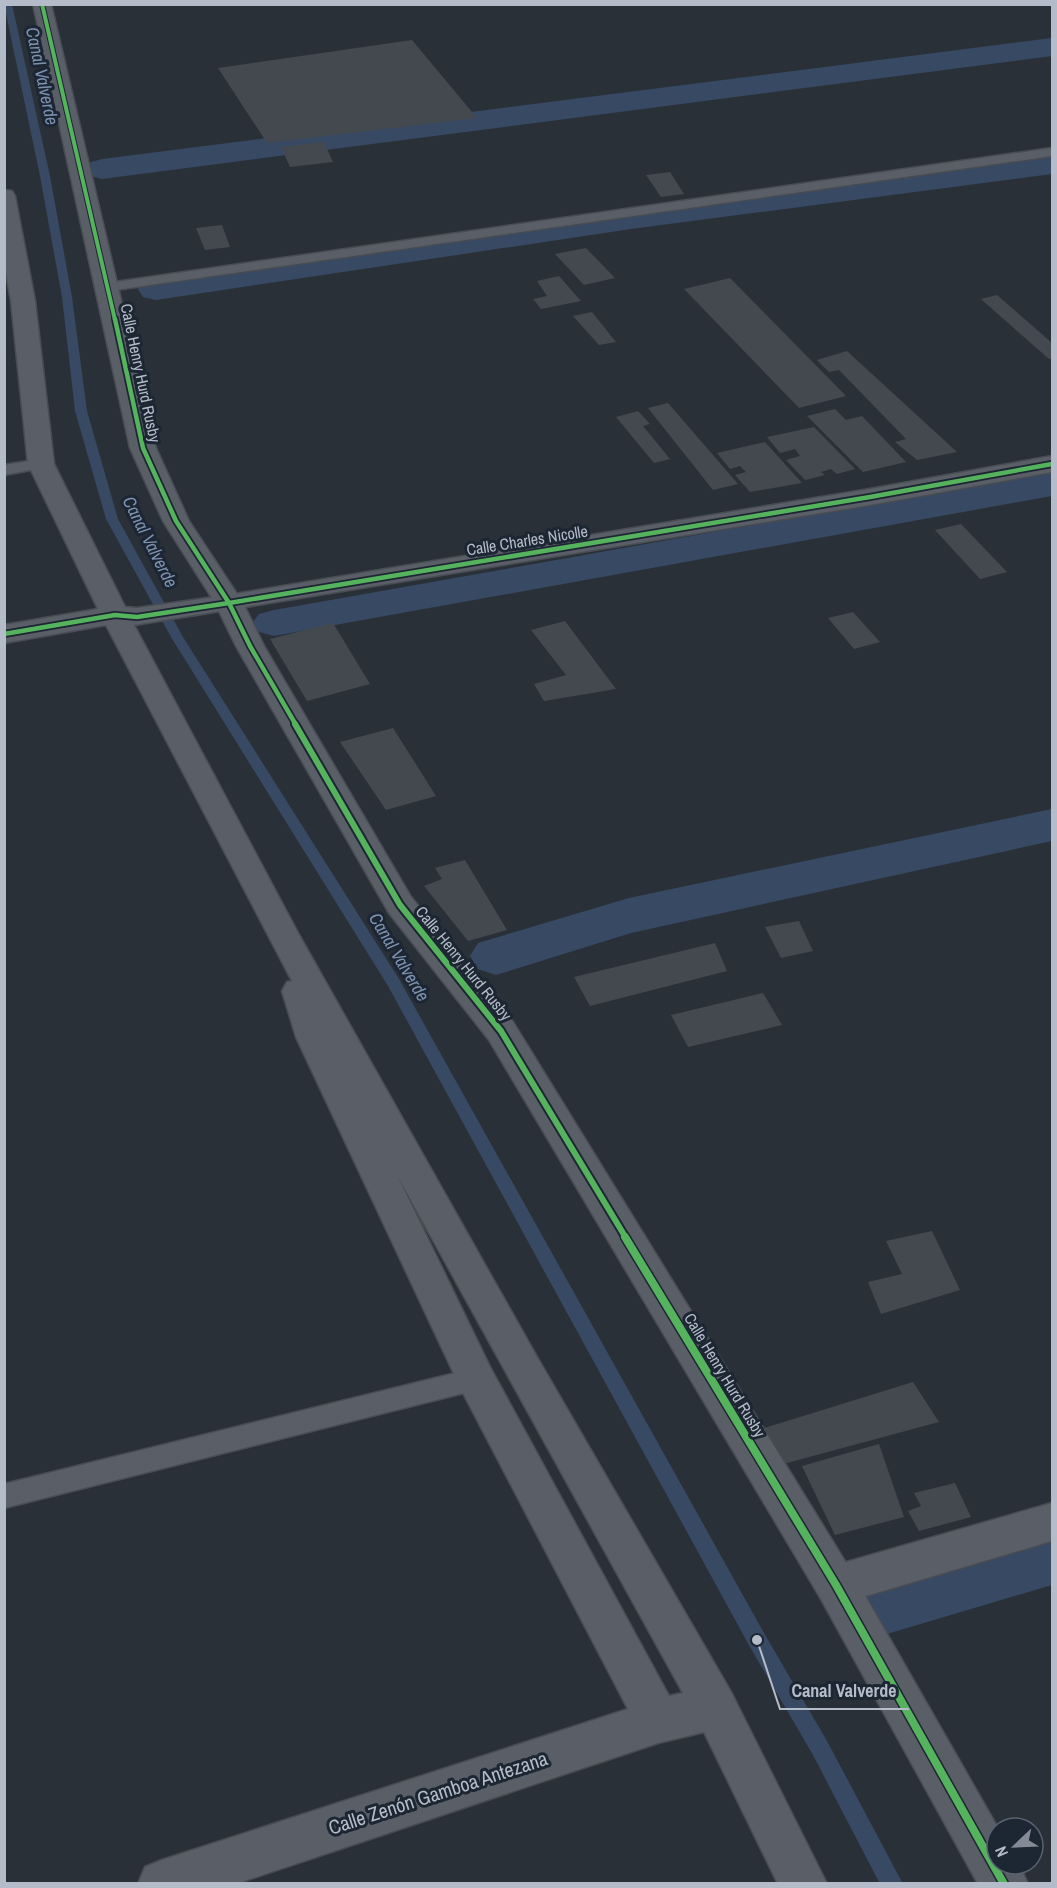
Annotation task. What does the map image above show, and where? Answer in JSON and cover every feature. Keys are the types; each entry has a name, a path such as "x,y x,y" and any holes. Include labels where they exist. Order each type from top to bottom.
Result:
{"street":[{"name":"Calle Henry Hurd Rusby","path":"42,4 143,447 211,606 250,646 400,905 501,1030 836,1585 1004,1884"},
{"path":"5,197 14,302 41,464 126,616 282,933 523,1369 715,1707 803,1884"},
{"name":"Calle Charles Nicolle","path":"4,634 211,606 870,497 1053,464"},
{"path":"282,933 313,1037 476,1378 658,1721"},
{"path":"836,1585 1053,1522"},
{"name":"Calle Zenón Gamboa Antezana","path":"162,1884 658,1721 715,1707"}],"lane":[{"path":"108,287 1053,152"},
{"path":"4,470 41,464"},
{"path":"4,1496 476,1378"}],"building":[{"path":"412,40 477,118 267,143 218,68"},
{"path":"324,142 333,162 290,167 281,147"},
{"path":"670,172 684,194 661,197 646,175"},
{"path":"222,225 230,247 205,250 196,228"},
{"path":"586,248 615,278 584,285 555,254"},
{"path":"559,276 581,301 541,309 533,299 547,296 537,281"},
{"path":"730,278 846,396 799,408 684,289"},
{"path":"997,295 1052,343 1052,358 1049,359 981,299"},
{"path":"592,312 616,342 599,345 573,316"},
{"path":"847,351 957,452 917,460 895,442 906,439 839,370 829,372 817,360"},
{"path":"668,403 738,484 713,490 648,408"},
{"path":"835,409 846,420 862,416 906,462 863,472 807,416"},
{"path":"638,411 650,424 643,426 670,459 654,463 616,417"},
{"path":"814,427 855,469 837,474 831,469 821,472 825,475 805,480 786,460 800,456 795,449 780,453 767,437"},
{"path":"765,442 802,483 750,492 735,475 746,472 740,466 730,469 717,453"},
{"path":"961,524 1007,572 980,579 935,530"},
{"path":"853,612 880,642 854,649 828,618"},
{"path":"565,621 616,689 544,701 534,684 566,675 531,630"},
{"path":"333,623 370,684 307,701 270,639"},
{"path":"393,728 436,796 386,810 340,742"},
{"path":"465,860 507,930 468,941 424,886 442,879 435,868"},
{"path":"799,921 813,951 781,958 765,927"},
{"path":"715,943 727,971 590,1006 574,977"},
{"path":"763,993 782,1025 688,1047 671,1015"},
{"path":"932,1231 960,1290 881,1314 868,1282 902,1274 886,1241"},
{"path":"913,1382 939,1422 772,1467 755,1431"},
{"path":"879,1444 904,1517 835,1535 802,1466"},
{"path":"955,1483 971,1517 919,1531 908,1511 921,1506 914,1493"}],"waterway":[{"name":"Canal Valverde","path":"8,4 45,176 67,297 81,411 112,519 177,637 394,983 757,1640 820,1748 892,1884"},
{"path":"102,169 1052,47"},
{"path":"156,289 631,219 1052,164"},
{"path":"274,623 1052,484"},
{"path":"496,956 629,916 1052,825"},
{"path":"870,1608 1052,1555"}],"cycle path":[{"path":"42,4 143,448 176,521 229,603 250,646 400,905 501,1031 836,1585 1004,1884"},
{"path":"4,634 115,615 137,617 229,603 870,497 1052,464"}],"place":[{"name":"Canal Valverde","path":"757,1640"}]}
